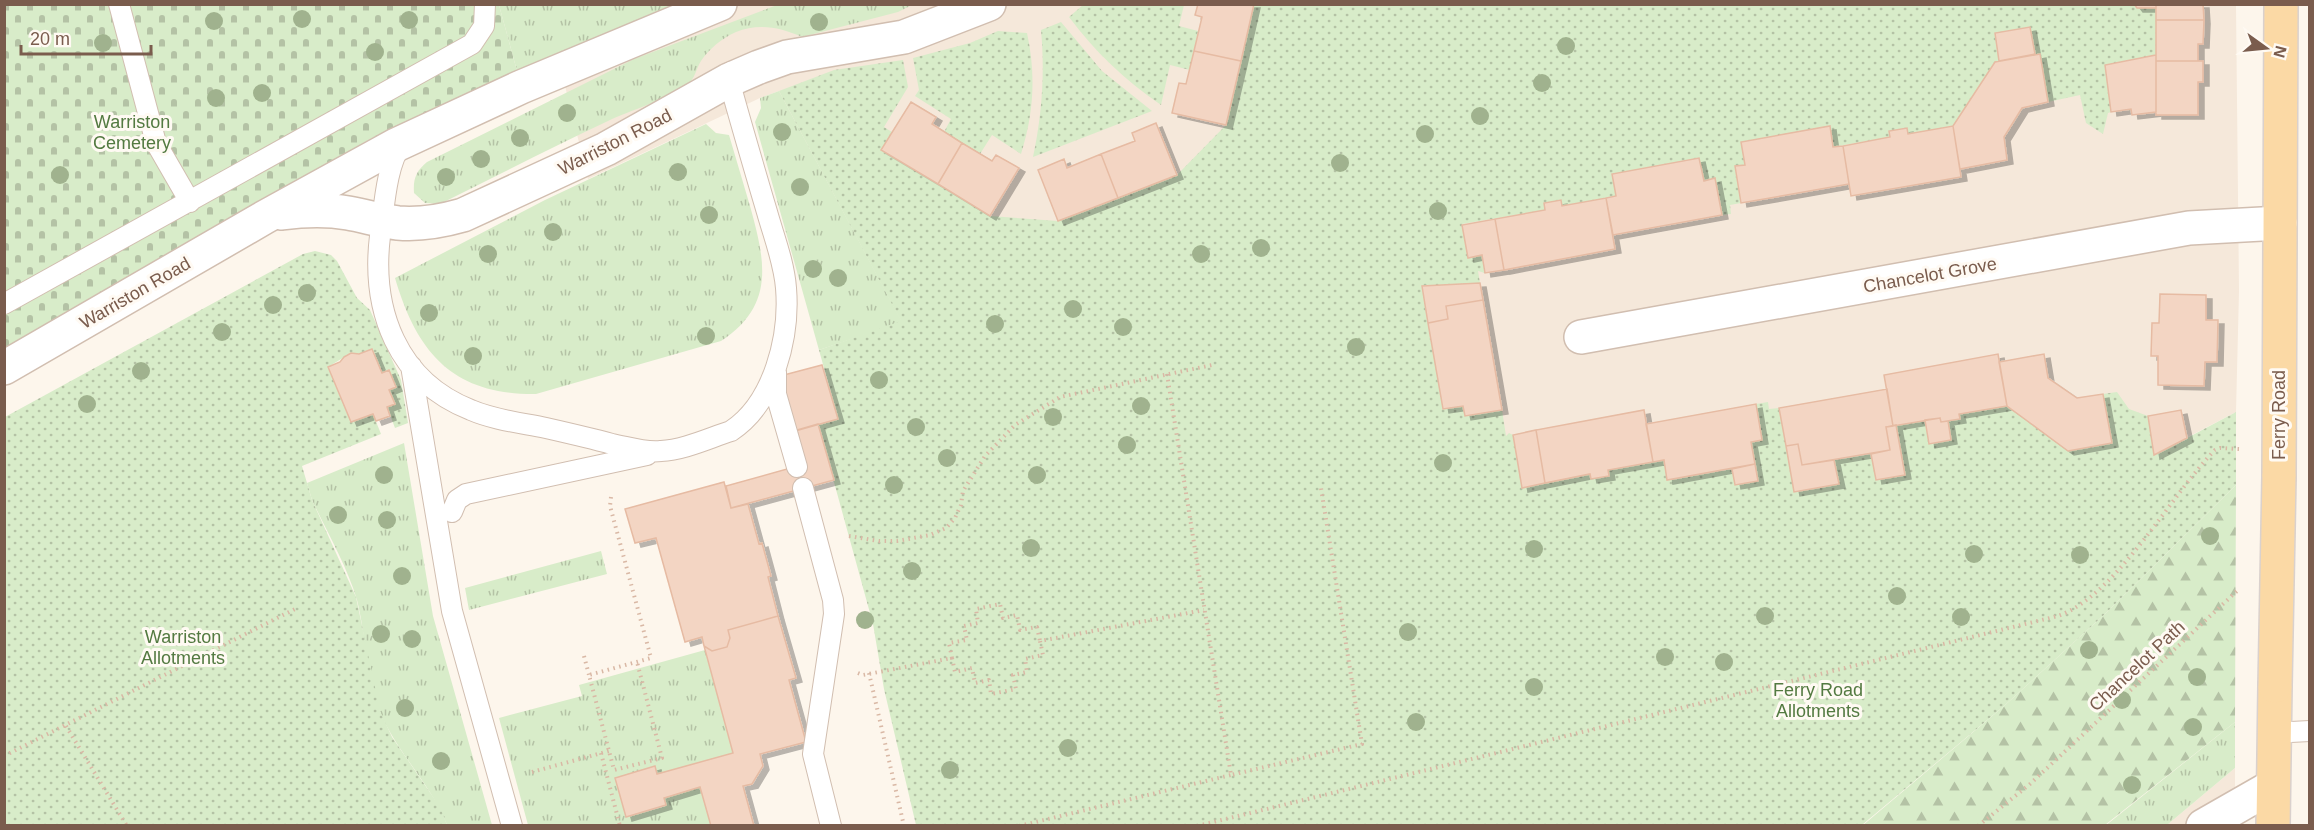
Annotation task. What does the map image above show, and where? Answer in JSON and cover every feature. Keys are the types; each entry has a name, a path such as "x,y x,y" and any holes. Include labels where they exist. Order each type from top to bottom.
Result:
{"main road":[{"name":"Ferry Road","path":"2273,825 2279,463 2281,4"}],"street":[{"name":"Warriston Road","path":"4,368 265,217 409,139 570,66 720,4"},
{"name":"Warriston Road","path":"265,217 298,211 323,210 350,213 382,221 426,223 451,218 476,210 606,149 729,80 787,57 904,38 957,10 989,4"},
{"name":"Chancelot Grove","path":"1581,337 2188,228 2280,223"},
{"path":"2203,825 2273,786"}],"lane":[{"path":"119,4 156,143 190,202"},
{"path":"4,304 472,44 484,26 484,4"},
{"path":"729,80 784,272 787,311 778,361 776,394 796,467"},
{"path":"409,139 395,155 382,221 378,258 380,301 394,339 411,366 432,388 473,411 652,453"},
{"path":"453,512 457,500 466,494 652,453 731,431 738,426 762,396 778,361"},
{"path":"411,366 452,611 512,825"},
{"path":"803,488 833,600 834,614 813,754 831,825"},
{"path":"2274,733 2310,731"}],"path":[{"path":"810,517 826,526 861,539 897,541 930,535 946,528 955,518 961,505 963,491 979,464 999,440 1032,412 1060,397 1212,365"},
{"path":"1167,374 1231,775"},
{"path":"1197,825 2058,616 2082,605 2123,564 2215,450 2220,448 2279,463"},
{"path":"589,675 651,658 610,506 613,490 624,469 652,453"},
{"path":"1019,825 1362,744 1321,488"},
{"name":"Chancelot Path","path":"1978,825 2030,783 2244,585"},
{"path":"1000,604 1003,618 1017,615 1020,630 1037,627 1042,655 1025,658 1027,672 1013,675 1016,690 991,694 989,680 975,683 972,668 955,672 952,658 949,643 967,640 964,626 978,623 976,609 1000,604"},
{"path":"4,756 295,609"},
{"path":"1040,641 1204,610"},
{"path":"830,640 833,652 843,666 856,673 869,673 952,658"},
{"path":"584,656 614,770 662,758 637,662"},
{"path":"869,673 904,825"},
{"path":"66,726 127,825"},
{"path":"500,781 609,751"},
{"path":"601,753 620,825"}],"shaded area":[{"path":"545,5 2236,5 2239,291 2236,412 2048,510 1388,685 902,322 779,91 588,179"},
{"path":"2235,768 2235,825 2167,825"}],"green space":[{"name":"Ferry Road Allotments","path":"2134,4 2137,8 2156,8 2156,55 2105,65 2111,112 2108,113 2103,134 2086,123 2080,95 2048,102 2040,54 2035,54 2030,27 1995,33 1999,61 1995,62 1953,126 1908,134 1907,128 1890,137 1833,147 1830,126 1741,142 1745,165 1735,167 1741,203 1730,205 1731,214 1722,215 1715,179 1704,181 1699,158 1613,174 1616,196 1562,206 1561,200 1544,203 1545,210 1462,224 1468,258 1482,255 1485,273 1478,271 1480,283 1422,287 1443,409 1463,406 1465,416 1502,410 1506,436 1509,433 1513,435 1523,487 1590,474 1591,479 1609,476 1608,470 1664,460 1668,480 1732,469 1735,485 1758,481 1751,442 1762,440 1756,404 1768,402 1769,409 1779,408 1794,491 1839,483 1834,460 1871,454 1876,480 1905,475 1896,425 1925,420 1930,444 1951,440 1948,421 1960,419 1959,414 2007,406 2068,451 2112,443 2103,394 2117,392 2129,409 2148,416 2155,455 2236,412 2236,485 2106,613 2004,706 1862,825 916,825 884,689 873,624 818,424 838,419 819,350 901,321 779,91 834,70 903,60 908,87 884,127 892,132 882,150 990,216 1058,221 1177,175 1226,125 1254,5"},
{"name":"Warriston Cemetery","path":"4,5 499,5 517,71 370,139 5,353"},
{"path":"499,5 676,5 517,71"},
{"path":"777,5 912,5 898,12 802,37 769,27 736,32 712,48 701,61 690,83 670,95 608,121 440,204 425,203 414,193 416,176 427,162 634,59"},
{"path":"1083,5 1184,5 1179,26 1198,31 1190,70 1170,65 1161,105 1111,65 1079,30 1069,17"},
{"path":"1061,22 1102,71 1152,111 1033,157 1042,94 1041,30"},
{"path":"998,31 1027,33 1030,48 1031,109 1021,154 992,135 980,154 944,132 951,119 915,96 919,90 913,58 970,43"},
{"path":"779,91 902,322 819,350 755,122 761,108 760,98"},
{"path":"706,124 716,133 729,135 760,245 762,280 758,297 751,312 739,327 721,341 536,394 482,387 461,378 427,348 404,305 395,278 545,200"},
{"name":"Warriston Allotments","path":"315,251 331,255 337,261 357,298 370,310 401,380 408,423 395,428 387,407 395,404 389,390 396,387 389,370 382,373 372,349 359,354 351,353 328,367 351,422 373,414 381,434 302,466 312,500 356,597 380,711 392,737 440,807 447,825 5,826 5,417 303,254"},
{"path":"404,443 433,616 492,825 447,825 432,796 387,727 375,698 353,587 312,500 307,483"},
{"path":"2236,485 2235,722 2105,825 1862,826 2004,706 2106,613"},
{"path":"601,551 607,574 469,610 465,588"},
{"path":"705,650 733,753 657,774 655,767 626,817 666,806 664,798 700,787 711,825 528,825 499,718 582,696 579,685"},
{"path":"2235,722 2235,768 2167,825 2105,826"}],"building":[{"path":"1198,4 1254,4 1241,61 1194,51 1202,17 1195,15"},
{"path":"2134,4 2156,4 2156,8 2137,8"},
{"path":"2156,4 2203,4 2204,20 2156,20"},
{"path":"2156,20 2204,20 2203,44 2198,44 2198,61 2156,61"},
{"path":"2030,27 2035,54 1999,61 1995,33"},
{"path":"1194,51 1241,61 1226,125 1172,113 1179,83 1186,84"},
{"path":"2040,54 2048,102 2022,108 2004,137 2007,160 1960,169 1953,126 1995,62"},
{"path":"2156,55 2156,112 2132,115 2131,109 2111,112 2105,65"},
{"path":"2156,61 2203,61 2203,82 2198,82 2198,115 2156,115"},
{"path":"911,102 936,117 932,124 962,143 938,184 881,150"},
{"path":"1156,123 1177,175 1118,198 1101,154 1135,141 1132,133"},
{"path":"1830,126 1833,147 1843,146 1849,184 1741,203 1735,166 1745,165 1741,142"},
{"path":"1953,126 1961,177 1851,196 1843,146 1890,137 1889,131 1907,128 1908,134"},
{"path":"962,143 992,161 996,155 1019,168 990,216 938,184"},
{"path":"1101,154 1118,198 1058,221 1038,170 1064,159 1067,168"},
{"path":"1699,158 1704,181 1715,178 1722,215 1613,235 1606,198 1616,196 1612,174"},
{"path":"1606,198 1615,249 1504,270 1495,219 1545,210 1544,203 1561,200 1562,206"},
{"path":"1495,219 1504,270 1485,273 1482,255 1468,258 1462,225"},
{"path":"1480,283 1483,300 1446,306 1448,319 1428,323 1422,286"},
{"path":"2160,294 2206,295 2206,320 2218,320 2217,362 2205,362 2204,386 2158,385 2158,356 2151,356 2152,323 2159,323"},
{"path":"1483,300 1502,410 1465,416 1463,406 1443,409 1428,323 1448,319 1446,306"},
{"path":"372,349 382,373 389,370 396,387 389,390 395,404 387,407 390,416 376,421 373,414 351,422 328,367 340,362 351,353 359,354"},
{"path":"1998,354 2007,406 1959,414 1960,419 1941,422 1940,418 1893,426 1884,375"},
{"path":"2044,354 2048,378 2077,398 2103,394 2112,443 2068,451 2007,406 1999,362"},
{"path":"822,365 838,419 795,431 780,376"},
{"path":"1887,389 1893,426 1886,427 1890,450 1802,465 1798,444 1786,446 1779,408"},
{"path":"1756,404 1762,440 1751,442 1755,464 1667,480 1664,460 1653,462 1646,424"},
{"path":"1644,410 1653,462 1608,470 1609,476 1591,479 1590,474 1545,483 1536,430"},
{"path":"2181,410 2187,438 2154,455 2148,416"},
{"path":"1940,418 1941,422 1948,421 1951,440 1929,444 1925,420"},
{"path":"818,424 834,480 731,508 726,486 805,464 797,430"},
{"path":"1896,425 1905,475 1876,480 1871,454 1890,450 1886,427"},
{"path":"1536,430 1545,483 1522,488 1513,435"},
{"path":"1798,444 1802,465 1834,460 1839,484 1794,492 1786,446"},
{"path":"1755,464 1758,481 1735,485 1732,469"},
{"path":"724,482 731,508 748,504 771,576 768,577 778,616 728,630 730,638 727,647 712,651 704,646 702,637 685,642 656,538 635,543 625,509"},
{"path":"778,616 796,678 789,680 806,742 760,754 763,766 752,784 743,786 754,826 711,826 700,787 664,798 666,805 626,817 615,778 655,766 657,774 733,753 704,646 712,651 727,647 730,638 728,630"}]}
